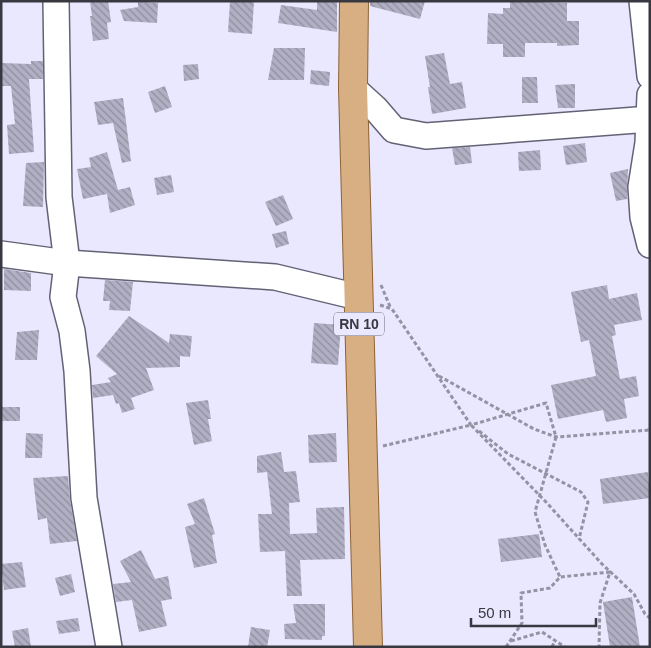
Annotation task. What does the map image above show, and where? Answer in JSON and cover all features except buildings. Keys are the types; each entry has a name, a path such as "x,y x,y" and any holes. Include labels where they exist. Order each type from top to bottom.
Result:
{"main road":[{"name":"RN 10","path":"354,1 353,88 368,647"}],"street":[{"path":"56,1 59,198 67,263 63,297 72,332 77,371 84,498 109,647"},
{"path":"642,1 650,76"},
{"path":"353,88 375,108 394,130 426,136 649,120"},
{"path":"650,95 648,143 641,187 643,217 650,246"},
{"path":"1,254 67,263 274,276 358,297"}],"path":[{"path":"358,297 392,310 470,425 610,572 634,594 645,614 650,618"},
{"path":"438,376 534,429 556,437 650,430"},
{"path":"362,452 470,425 546,403 556,437 535,512 545,545 560,577"},
{"path":"470,425 508,454 545,475 581,492 588,502 579,539"},
{"path":"506,647 522,623 521,593 550,588 560,577 610,572"},
{"path":"599,647 600,603 610,572"},
{"path":"510,642 542,632 565,647"},
{"path":"552,647 555,640"}]}
